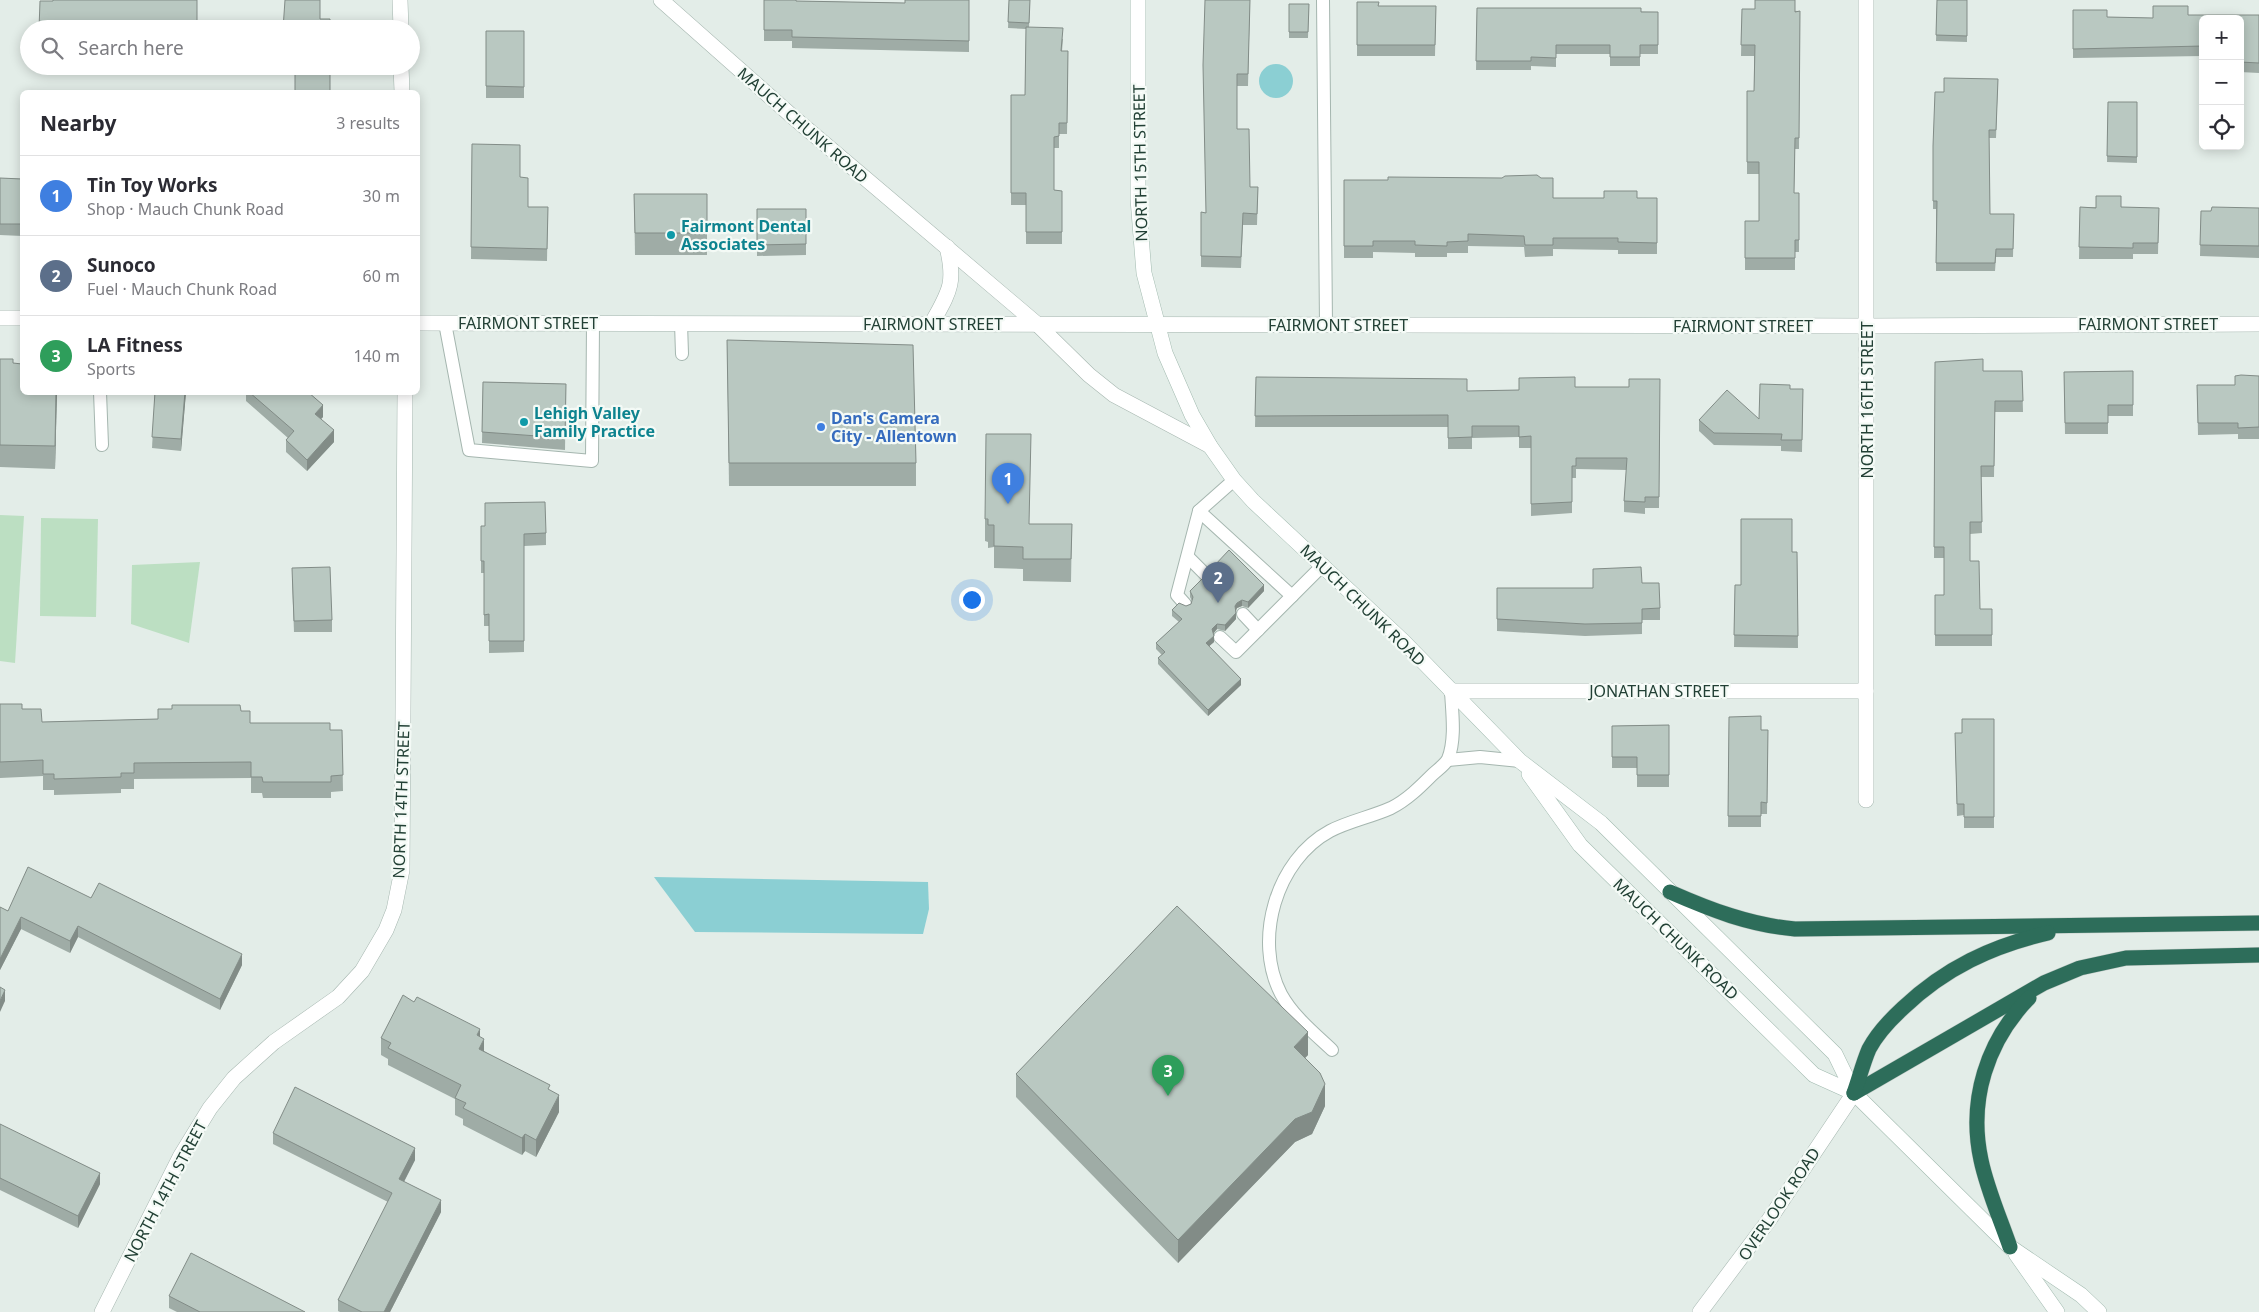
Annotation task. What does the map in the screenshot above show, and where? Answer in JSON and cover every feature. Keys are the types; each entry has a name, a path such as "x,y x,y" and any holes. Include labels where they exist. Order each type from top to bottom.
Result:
{"highway":[{"path":"1670,892 1728,916 1772,927 1818,930 2259,923"},
{"path":"1854,1093 1870,1049 1882,1030 1935,980 1955,966 2004,945 2076,926"},
{"path":"1854,1093 2044,983 2080,968 2126,958 2259,955"},
{"path":"2010,1247 1981,1160 1976,1115 1981,1083 1994,1047 2019,1009 2044,983"}],"street":[{"path":"400,0 401,20"},
{"name":"MAUCH CHUNK ROAD","path":"661,0 793,117 1037,324 1089,375 1114,395 1210,446"},
{"name":"NORTH 15TH STREET","path":"1138,0 1138,199 1144,273 1156,324"},
{"name":"NORTH 16TH STREET","path":"1866,0 1866,800"},
{"path":"401,75 402,90"},
{"path":"932,323 950,287 952,270 947,247"},
{"path":"0,318 20,318"},
{"name":"FAIRMONT STREET","path":"420,323 1867,326 2259,324"},
{"name":"MAUCH CHUNK ROAD","path":"1156,324 1177,383 1210,446 1234,480 1275,522 1403,641 1520,761 1601,823 1836,1054 1854,1093"},
{"name":"NORTH 14TH STREET","path":"102,1312 180,1157 210,1108 234,1078 274,1042 338,997 362,972 394,910 402,870 405,395"},
{"name":"JONATHAN STREET","path":"1451,691 1866,691"},
{"name":"MAUCH CHUNK ROAD","path":"1520,761 1580,845 1814,1075 1854,1093 2010,1247 2056,1312"},
{"name":"OVERLOOK ROAD","path":"1700,1312 1769,1220 1854,1093"},
{"name":"MAUCH CHUNK ROAD","path":"2010,1247 2081,1295 2099,1312"}],"lane":[{"path":"1323,0 1326,325"},
{"path":"445,323 469,450 592,461 593,323"},
{"path":"681,323 682,354"},
{"path":"100,395 102,445"},
{"path":"1185,604 1177,595 1199,511 1234,480"},
{"path":"1199,511 1292,596"},
{"path":"1188,557 1209,578"},
{"path":"1220,637 1236,652 1323,565"},
{"path":"1243,614 1258,630"},
{"path":"1448,760 1452,730 1451,691"},
{"path":"1332,1050 1291,1010 1273,976 1268,934 1280,890 1288,872 1313,843 1329,831 1390,808 1406,799 1448,760 1480,757 1520,761"}],"green space":[{"path":"0,515 24,516 15,663 0,661"},
{"path":"41,518 98,519 96,617 40,616"},
{"path":"200,562 189,643 131,624 132,565"}],"water":[{"path":"1276,64 1283,65 1288,69 1292,74 1292,88 1288,93 1283,97 1276,98 1269,97 1264,93 1260,88 1259,81 1260,74 1264,69 1269,65"},
{"path":"654,877 928,882 929,909 923,934 695,932"}],"building":[{"path":"197,0 197,20 39,20 40,1"},
{"path":"285,0 320,0 320,19 330,19 330,20 284,20"},
{"path":"764,0 905,3 905,0 969,0 969,41 792,37 792,30 764,30"},
{"path":"1009,0 1030,0 1029,23 1008,22"},
{"path":"1205,0 1250,0 1248,74 1237,74 1237,129 1249,129 1250,187 1258,187 1257,214 1243,213 1241,257 1201,256 1201,212 1206,213 1203,65"},
{"path":"1755,0 1795,0 1795,12 1800,11 1799,138 1795,138 1794,193 1799,193 1799,240 1795,240 1795,258 1745,258 1745,221 1759,221 1759,162 1747,162 1747,91 1754,91 1755,45 1741,45 1742,9 1755,9"},
{"path":"1937,0 1967,0 1967,36 1936,35"},
{"path":"1357,2 1379,2 1378,6 1436,6 1435,45 1357,45"},
{"path":"1289,4 1309,4 1308,32 1289,32"},
{"path":"2153,6 2188,6 2188,15 2199,15 2199,46 2073,49 2073,10 2107,10 2107,17 2153,18"},
{"path":"1477,8 1641,8 1641,12 1658,12 1658,45 1640,45 1640,57 1610,57 1610,45 1556,45 1556,58 1531,57 1531,61 1476,61"},
{"path":"2244,15 2259,15 2259,63 2244,62"},
{"path":"1026,27 1063,28 1061,51 1068,51 1067,123 1059,123 1059,136 1054,137 1054,190 1062,191 1062,232 1026,232 1026,193 1011,193 1011,95 1025,95"},
{"path":"486,31 524,31 524,87 486,86"},
{"path":"295,75 330,75 330,90 295,90"},
{"path":"1944,78 1998,79 1996,130 1989,130 1990,214 2014,214 2013,249 1996,249 1995,263 1936,263 1937,201 1933,201 1935,92 1944,92"},
{"path":"2108,102 2137,102 2137,157 2107,156"},
{"path":"472,144 520,145 520,177 528,178 528,207 548,207 547,249 471,247"},
{"path":"1537,175 1541,178 1553,178 1553,198 1604,198 1604,191 1637,191 1637,198 1657,198 1657,243 1618,242 1618,238 1553,238 1553,245 1525,245 1524,236 1468,234 1468,241 1447,242 1447,246 1415,245 1415,241 1373,241 1373,246 1344,246 1344,180 1388,180 1388,177 1502,178 1505,176"},
{"path":"0,178 20,179 20,224 0,224"},
{"path":"634,194 707,194 707,233 635,233"},
{"path":"2096,196 2121,196 2121,207 2159,208 2158,243 2133,243 2133,248 2079,247 2080,207 2096,208"},
{"path":"2212,207 2259,208 2259,246 2200,245 2201,211 2211,211"},
{"path":"757,209 806,209 806,244 757,245"},
{"name":"Dan's Camera City - Allentown","path":"727,340 913,345 916,463 729,463"},
{"path":"0,359 13,359 13,363 20,364 20,395 56,395 55,446 0,445"},
{"path":"1983,359 1983,371 2022,371 2023,401 1995,401 1994,466 1981,466 1982,522 1970,522 1970,561 1979,561 1980,609 1992,609 1992,635 1935,635 1935,595 1944,595 1944,547 1934,547 1935,362"},
{"path":"2133,371 2133,405 2108,405 2108,423 2065,423 2064,372"},
{"path":"2235,376 2259,376 2259,427 2238,428 2238,423 2198,423 2197,385 2235,385"},
{"path":"1256,377 1467,379 1467,391 1519,390 1519,378 1575,377 1575,387 1629,387 1629,379 1660,379 1659,497 1645,497 1645,502 1624,501 1627,458 1576,458 1576,466 1572,466 1572,502 1531,504 1531,436 1519,437 1519,426 1472,426 1472,437 1448,438 1448,415 1255,416"},
{"name":"Lehigh Valley Family Practice","path":"483,382 566,384 565,438 482,432"},
{"path":"1760,384 1790,385 1790,389 1803,389 1802,440 1781,440 1782,434 1714,433 1699,420 1727,390 1759,419"},
{"path":"155,395 185,395 181,439 152,437"},
{"path":"252,395 311,395 323,405 315,414 334,430 307,460 286,440 294,431"},
{"path":"986,434 1031,434 1029,524 1072,524 1071,559 1023,559 1023,547 994,546 994,525 988,525 988,519 985,519"},
{"path":"545,502 546,533 524,534 524,641 489,641 489,614 484,615 484,561 481,561 481,526 485,526 485,503"},
{"path":"1741,519 1792,519 1792,552 1797,552 1798,636 1734,635 1735,585 1741,585"},
{"path":"1229,550 1264,585 1248,602 1242,600 1237,603 1235,606 1236,613 1225,625 1217,624 1212,629 1214,636 1206,643 1241,679 1208,710 1158,658 1165,652 1156,643 1182,619 1172,610 1179,603 1186,606 1191,604 1193,597 1190,591 1203,578 1207,580 1215,578 1217,571 1214,566"},
{"path":"330,567 332,620 294,621 292,568"},
{"path":"1641,567 1642,583 1659,583 1660,608 1642,609 1642,623 1585,624 1497,619 1497,588 1593,588 1593,569"},
{"path":"0,704 22,704 22,709 41,709 42,722 158,719 158,709 172,709 172,705 240,705 241,711 250,711 250,723 330,723 330,730 342,730 343,775 331,776 331,782 263,782 262,777 251,777 251,762 134,763 134,773 121,773 121,777 54,779 54,774 43,774 43,760 0,762"},
{"path":"1761,716 1761,730 1768,730 1767,803 1761,802 1761,816 1728,816 1729,717"},
{"path":"1962,719 1994,719 1994,817 1964,817 1964,804 1957,804 1955,733 1962,733"},
{"path":"1669,725 1669,775 1637,775 1637,757 1612,757 1612,726"},
{"path":"28,867 91,898 99,883 242,954 220,999 78,926 70,941 21,917 0,959 0,907 8,911"},
{"path":"1177,906 1308,1032 1294,1047 1320,1073 1325,1084 1312,1112 1295,1119 1178,1240 1016,1074"},
{"path":"0,987 5,990 0,1001"},
{"path":"403,995 414,1002 417,997 480,1029 477,1035 484,1039 479,1049 550,1085 548,1089 559,1095 536,1140 525,1134 522,1138 463,1108 466,1103 455,1098 461,1085 388,1048 391,1043 381,1038"},
{"path":"295,1087 415,1148 399,1179 441,1200 384,1312 362,1312 338,1300 392,1193 273,1133"},
{"path":"0,1124 100,1173 78,1216 0,1178"},
{"path":"191,1253 305,1312 200,1312 169,1296"}],"place":[{"name":"Fairmont Dental Associates","path":"671,235"},
{"name":"Lehigh Valley Family Practice","path":"524,422"},
{"name":"Dan's Camera City - Allentown","path":"821,427"},
{"name":"Tin Toy Works","path":"1008,504"},
{"name":"Sunoco","path":"1218,603"},
{"name":"LA Fitness","path":"1168,1096"}]}
